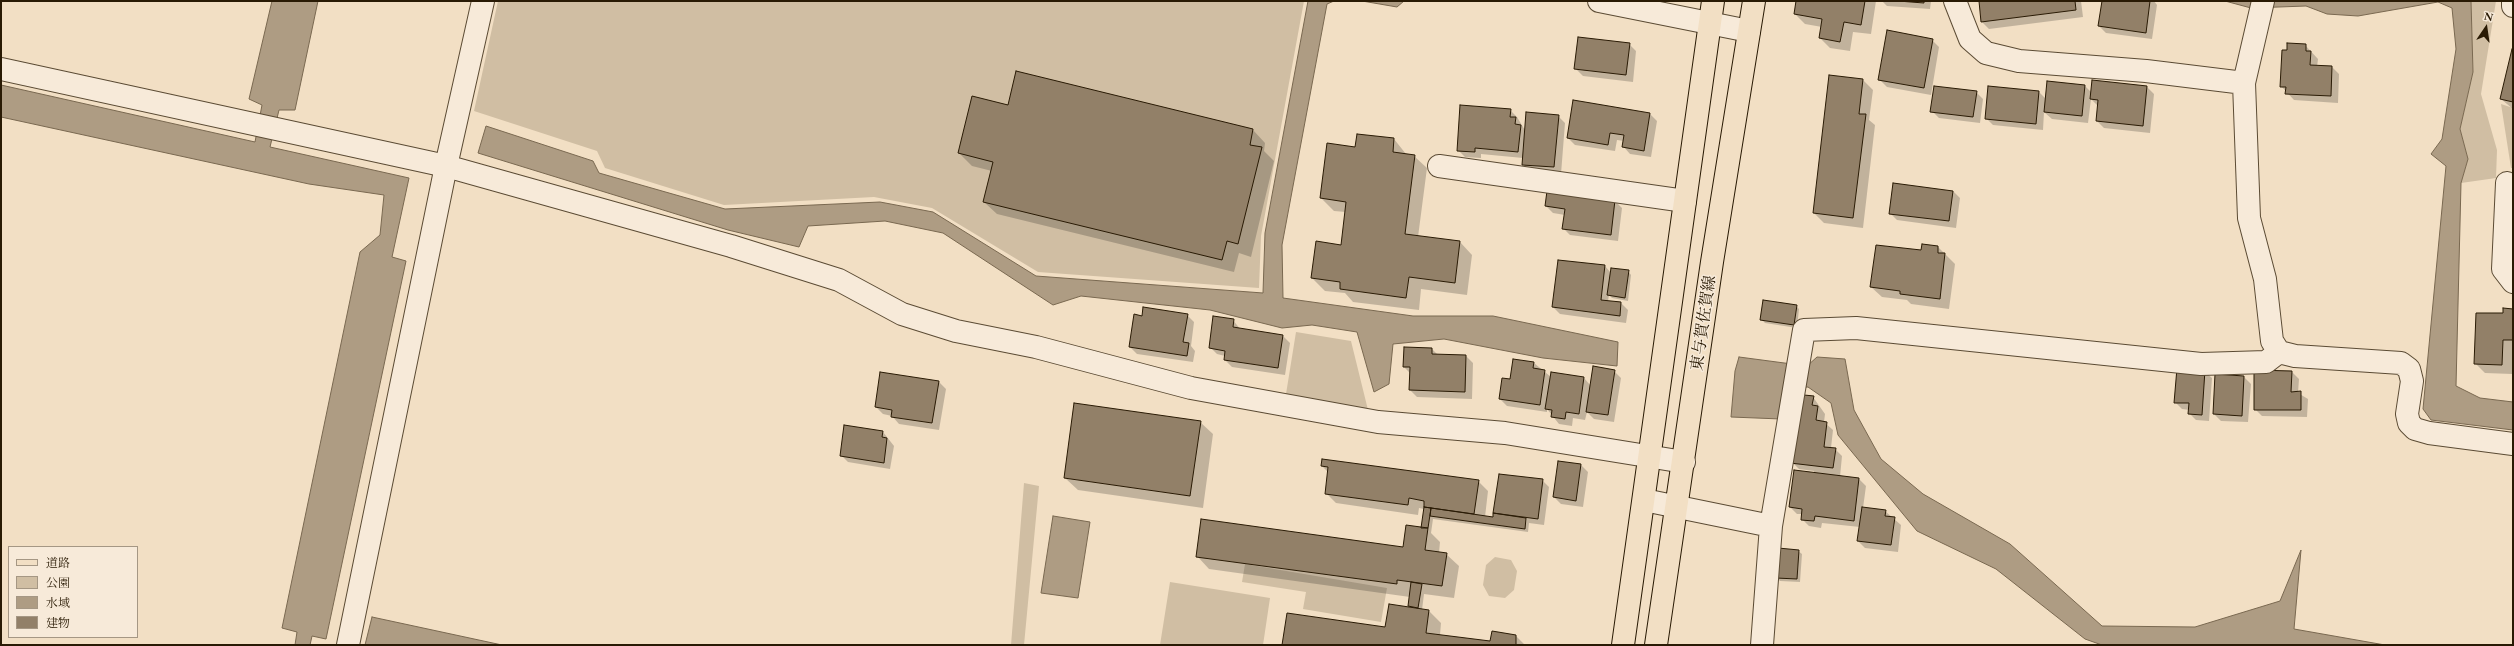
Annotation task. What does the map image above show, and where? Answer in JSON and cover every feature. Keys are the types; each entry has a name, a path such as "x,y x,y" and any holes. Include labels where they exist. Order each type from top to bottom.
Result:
{"main road":[{"path":"1623,645 1713,1"},
{"name":"東与賀佐賀線","path":"1656,645 1684,462 1712,262 1748,49 1749,31 1754,1"}],"street":[{"path":"348,645 446,166 483,1"},
{"path":"1600,1 1749,31"},
{"path":"1955,1 1970,39 1986,53 2019,61 2146,71 2244,83"},
{"path":"2262,6 2244,83 2249,218 2265,279 2272,341 2279,352 2295,356 2401,363 2409,369 2412,381 2407,414 2409,423 2415,429 2429,433 2513,444"},
{"path":"1,69 446,166 731,246 839,280 902,314 956,331 1036,347 1191,388 1378,422 1505,433 1650,455 1684,462"},
{"path":"1438,166 1685,202"},
{"path":"2507,183 2503,269 2513,282"},
{"path":"1762,645 1771,526 1804,330 1816,328 1856,328 2201,364 2266,362 2279,352"},
{"path":"1644,500 1771,526"}],"green space":[{"path":"498,1 1304,1 1261,236 1259,288 1038,272 932,208 874,197 724,205 605,168 597,151 474,111"},
{"path":"2471,1 2496,1 2481,94 2497,150 2496,178 2461,183 2468,159 2460,129 2473,72"},
{"path":"2501,104 2513,108 2513,168 2511,168"},
{"path":"1296,332 1351,341 1368,410 1286,394"},
{"path":"1024,483 1039,486 1024,645 1011,645"},
{"path":"1495,557 1511,560 1517,571 1514,590 1505,598 1489,596 1483,585 1486,565"},
{"path":"1245,564 1387,588 1381,622 1303,609 1306,592 1242,582"},
{"path":"1170,582 1270,598 1263,645 1160,645"}],"water":[{"path":"272,1 318,1 295,110 279,110 270,147 409,178 392,257 406,261 326,639 312,636 310,645 295,645 297,632 282,628 360,252 380,235 384,195 309,184 1,117 1,85 255,142 262,105 249,99"},
{"path":"1308,1 1334,1 1327,4 1282,245 1283,298 1413,316 1493,316 1618,342 1617,366 1543,358 1444,339 1393,344 1389,384 1374,392 1357,332 1312,325 1282,328 1210,310 1081,296 1053,305 943,233 885,221 808,226 799,247 728,230 478,153 486,126 593,161 599,173 725,209 880,202 933,212 1036,276 1263,293 1265,233"},
{"path":"1362,1 1404,1 1397,7"},
{"path":"2225,1 2471,1 2473,72 2460,129 2468,159 2461,183 2456,386 2480,398 2513,402 2513,430 2431,420 2423,409 2446,166 2431,154 2442,139 2456,49 2452,8 2438,2 2358,16 2327,14 2306,6 2251,8"},
{"path":"1739,357 1807,366 1817,357 1845,359 1854,410 1881,459 1923,494 2010,544 2102,626 2195,627 2280,601 2301,550 2294,629 2385,645 2102,645 2085,639 1996,569 1917,531 1838,435 1831,403 1808,387 1786,388 1781,419 1731,417 1735,371"},
{"path":"1053,516 1090,522 1078,598 1041,593"},
{"path":"372,617 502,645 365,645"}],"building":[{"path":"1796,1 1865,1 1861,25 1844,22 1840,42 1819,38 1822,19 1794,14"},
{"path":"1898,1 1924,1 1924,3"},
{"path":"1979,1 2075,1 2076,10 1981,22"},
{"path":"2102,1 2150,1 2146,33 2098,26"},
{"path":"1887,30 1933,39 1924,88 1878,80"},
{"path":"1578,37 1630,43 1626,75 1574,69"},
{"path":"2287,43 2306,44 2306,51 2311,51 2310,65 2332,66 2331,96 2285,94 2286,87 2280,87 2282,50 2287,50"},
{"path":"2513,49 2513,102 2500,99"},
{"path":"1016,71 1253,129 1250,145 1262,147 1238,244 1227,241 1222,260 983,202 993,162 958,153 972,96 1008,105"},
{"path":"1829,75 1863,79 1859,114 1866,114 1853,218 1813,213"},
{"path":"2092,80 2147,86 2143,126 2096,121 2098,100 2090,99"},
{"path":"2047,81 2085,85 2082,116 2044,112"},
{"path":"1934,86 1977,91 1973,117 1930,112"},
{"path":"1988,86 2039,91 2036,124 1985,119"},
{"path":"1573,100 1650,113 1644,151 1622,147 1624,135 1610,133 1608,145 1567,138"},
{"path":"1460,105 1511,109 1510,117 1516,117 1515,124 1521,125 1518,152 1475,148 1475,152 1457,151"},
{"path":"1526,112 1559,115 1554,167 1522,165"},
{"path":"1357,134 1394,138 1393,152 1415,155 1405,234 1460,241 1455,283 1409,277 1406,298 1340,289 1340,282 1311,278 1316,241 1341,245 1346,202 1320,198 1327,143 1355,147"},
{"path":"1893,183 1953,191 1949,221 1889,214"},
{"path":"1547,191 1615,200 1611,235 1562,229 1565,209 1545,206"},
{"path":"1922,244 1938,246 1938,253 1945,253 1940,299 1900,294 1900,291 1870,287 1876,245 1921,250"},
{"path":"1558,260 1605,265 1601,300 1621,302 1620,316 1552,307"},
{"path":"1611,268 1629,270 1625,298 1607,295"},
{"path":"1763,300 1797,305 1794,325 1760,320"},
{"path":"1143,307 1188,314 1183,342 1189,343 1187,356 1129,347 1134,314 1142,316"},
{"path":"2503,308 2513,309 2513,340 2503,340 2502,365 2474,364 2476,313 2503,313"},
{"path":"1213,316 1234,319 1233,327 1283,335 1278,368 1224,360 1225,351 1209,348"},
{"path":"1404,347 1432,348 1432,354 1466,355 1465,392 1409,390 1410,367 1403,367"},
{"path":"1513,359 1534,362 1533,368 1545,370 1540,405 1499,399 1502,378 1510,379"},
{"path":"1593,366 1615,370 1608,415 1586,412"},
{"path":"2177,368 2205,370 2202,415 2188,414 2189,403 2174,403"},
{"path":"2254,370 2292,371 2291,392 2301,391 2301,410 2254,410"},
{"path":"880,372 939,381 932,423 891,417 892,410 875,407"},
{"path":"1551,372 1584,377 1579,414 1566,412 1565,419 1551,417 1552,410 1545,409"},
{"path":"2215,374 2244,376 2242,416 2213,414"},
{"path":"1804,395 1814,396 1812,405 1818,406 1816,420 1827,422 1824,447 1836,448 1833,468 1790,463"},
{"path":"1074,403 1201,421 1190,496 1064,478"},
{"path":"844,425 883,431 882,437 887,438 884,463 840,456"},
{"path":"1322,459 1479,480 1474,514 1424,507 1424,501 1409,498 1408,505 1325,494 1328,467 1321,466"},
{"path":"1558,461 1581,464 1576,501 1553,497"},
{"path":"1794,470 1859,478 1854,521 1815,516 1814,521 1801,520 1802,509 1789,507"},
{"path":"1499,474 1543,479 1538,519 1493,513"},
{"path":"1424,507 1431,508 1428,528 1421,528"},
{"path":"1862,507 1886,510 1885,516 1895,517 1891,545 1857,541"},
{"path":"1431,508 1493,517 1493,513 1526,518 1525,529 1430,516"},
{"path":"1201,519 1403,547 1406,525 1428,528 1425,550 1447,553 1442,586 1397,580 1397,584 1196,557"},
{"path":"1778,548 1799,550 1797,579 1776,578"},
{"path":"1411,582 1422,584 1418,608 1408,606"},
{"path":"1389,604 1429,610 1426,633 1490,641 1492,631 1516,635 1516,645 1282,645 1287,613 1385,627"}]}
